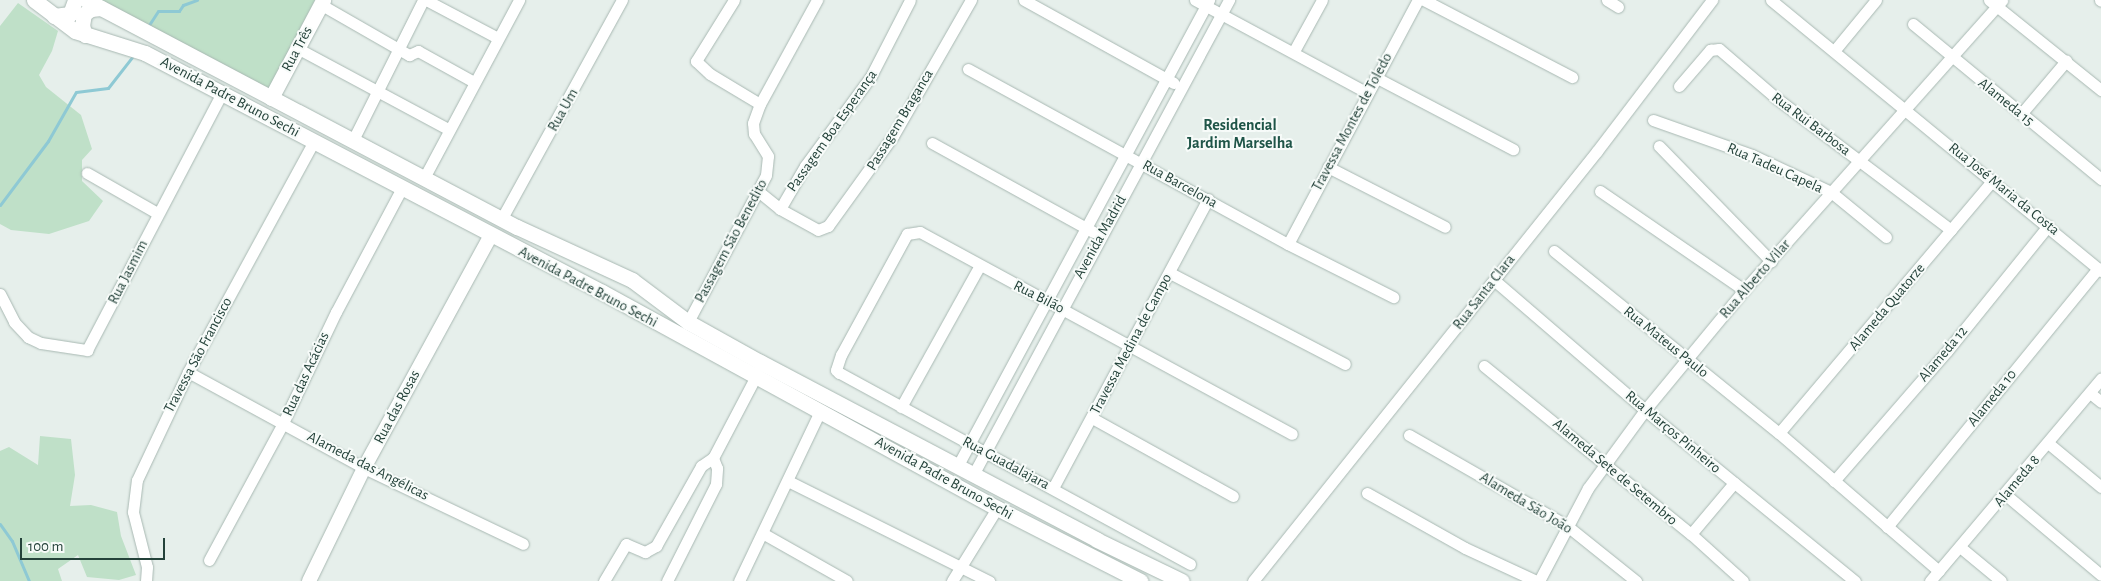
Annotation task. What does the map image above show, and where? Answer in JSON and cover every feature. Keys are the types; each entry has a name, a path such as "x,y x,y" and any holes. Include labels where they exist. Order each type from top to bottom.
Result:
{"main road":[{"name":"Avenida Padre Bruno Sechi","path":"34,0 54,16 85,35 132,47 222,93 602,292 755,378 820,411 997,508 1140,581"},
{"path":"54,16 70,14 75,0"},
{"name":"Avenida Padre Bruno Sechi","path":"86,0 424,178 618,274 640,286 688,322 957,467 1182,581"},
{"name":"Rua Três","path":"272,98 321,2"},
{"path":"85,35 82,26 84,14 91,9 101,8"},
{"path":"602,292 616,288 618,274"},
{"path":"625,306 625,297 630,289 640,286"}],"street":[{"path":"353,140 425,0 498,38"},
{"path":"424,178 448,129 519,0"},
{"name":"Rua Um","path":"502,218 622,0"},
{"path":"734,0 696,61 710,74 760,104"},
{"name":"Passagem São Benedito","path":"688,322 758,191 770,164 752,129 760,104 817,0"},
{"name":"Passagem Boa Esperança","path":"780,208 806,166 871,76 910,0"},
{"name":"Passagem Braganca","path":"780,208 818,230 832,222 876,163 971,0"},
{"path":"1024,0 1182,87"},
{"path":"1196,0 1208,3 1222,13 1366,92"},
{"name":"Avenida Madrid","path":"973,475 1229,0"},
{"path":"1294,51 1322,0"},
{"name":"Travessa Montes de Toledo","path":"1288,244 1366,92 1418,0"},
{"path":"1424,0 1572,77"},
{"path":"1607,0 1618,7"},
{"name":"Rua Santa Clara","path":"1253,581 1494,280 1712,0"},
{"name":"Rua José Maria da Costa","path":"1771,0 1906,108 2100,270"},
{"path":"1834,51 1876,0"},
{"path":"321,2 400,47 409,55 418,52 474,82"},
{"path":"1996,2 2101,90"},
{"name":"Rua Alberto Vilar","path":"1538,581 1566,526 1605,464 1686,358 1744,290 1860,161 1996,2"},
{"name":"Avenida Madrid","path":"957,467 1048,302 1208,3"},
{"name":"Alameda 15","path":"1913,24 2101,179"},
{"path":"297,48 378,89 448,129"},
{"name":"Rua Rui Barbosa","path":"1679,86 1716,48 1951,230"},
{"path":"2021,114 2066,61"},
{"name":"Rua Barcelona","path":"968,69 1288,244 1393,297"},
{"path":"1375,77 1513,149"},
{"name":"Rua Jasmim","path":"0,294 14,322 28,337 41,343 87,350 157,213 222,93"},
{"name":"Rua Tadeu Capela","path":"1653,120 1752,155 1831,192 1886,236"},
{"name":"Travessa São Francisco","path":"146,581 147,567 133,512 133,498 152,443 188,372 314,141"},
{"path":"932,143 1101,236"},
{"path":"1659,146 1771,261"},
{"path":"1328,167 1445,227"},
{"path":"87,173 157,213"},
{"name":"Alameda Quatorze","path":"1779,433 1993,180"},
{"name":"Rua das Acácias","path":"209,560 283,423 336,312 402,188"},
{"path":"758,191 780,208"},
{"path":"1600,191 1744,290"},
{"name":"Travessa Medina de Campo","path":"1053,488 1208,199"},
{"name":"Alameda 12","path":"1834,481 1947,351 2048,226"},
{"name":"Rua Bilão","path":"841,355 907,234 920,232 979,267 1062,308 1130,347 1292,434"},
{"name":"Rua das Rosas","path":"309,581 364,468 491,235"},
{"name":"Rua Mateus Paulo","path":"1554,251 1779,433 1939,571"},
{"path":"901,407 979,267"},
{"name":"Alameda 10","path":"1887,527 2100,270"},
{"path":"1170,273 1345,364"},
{"name":"Rua Marços Pinheiro","path":"1494,280 1645,410 1855,581"},
{"name":"Rua Guadalajara","path":"841,355 836,370 842,377 1053,488 1190,564"},
{"name":"Alameda Sete de Setembro","path":"1484,366 1691,534 1742,581"},
{"name":"Alameda das Angélicas","path":"188,372 364,468 523,544"},
{"path":"604,581 626,544 645,552 656,546 701,466 713,458 755,378"},
{"name":"Alameda 8","path":"1930,581 2006,495 2101,380"},
{"path":"2090,393 2101,402"},
{"path":"739,581 764,534 820,411"},
{"path":"1092,418 1233,496"},
{"name":"Alameda São João","path":"1409,436 1566,526 1636,581"},
{"path":"2048,443 2101,487"},
{"path":"667,581 716,484 717,468 713,458"},
{"path":"788,481 989,581"},
{"path":"1691,534 1734,483"},
{"path":"1368,493 1465,548 1538,581"},
{"path":"2006,495 2101,575"},
{"path":"952,581 997,508"},
{"path":"764,534 847,581"},
{"path":"1960,547 2001,581"}],"green space":[{"path":"94,0 315,0 267,93"},
{"path":"18,3 58,31 52,51 39,75 46,87 81,115 92,149 82,160 82,181 103,201 89,221 49,234 11,230 0,224 0,26"},
{"path":"40,436 71,439 75,475 70,506 91,505 117,512 121,536 136,575 119,580 87,577 78,555 58,569 62,581 0,581 0,451 9,447 38,465"}],"waterway":[{"path":"147,28 158,11 179,11 183,5 197,0"},
{"path":"0,205 48,141 76,92 108,88 133,56"},
{"path":"0,524 12,541 29,581"}],"district":[{"name":"Residencial Jardim Marselha","path":"1240,134"}]}
